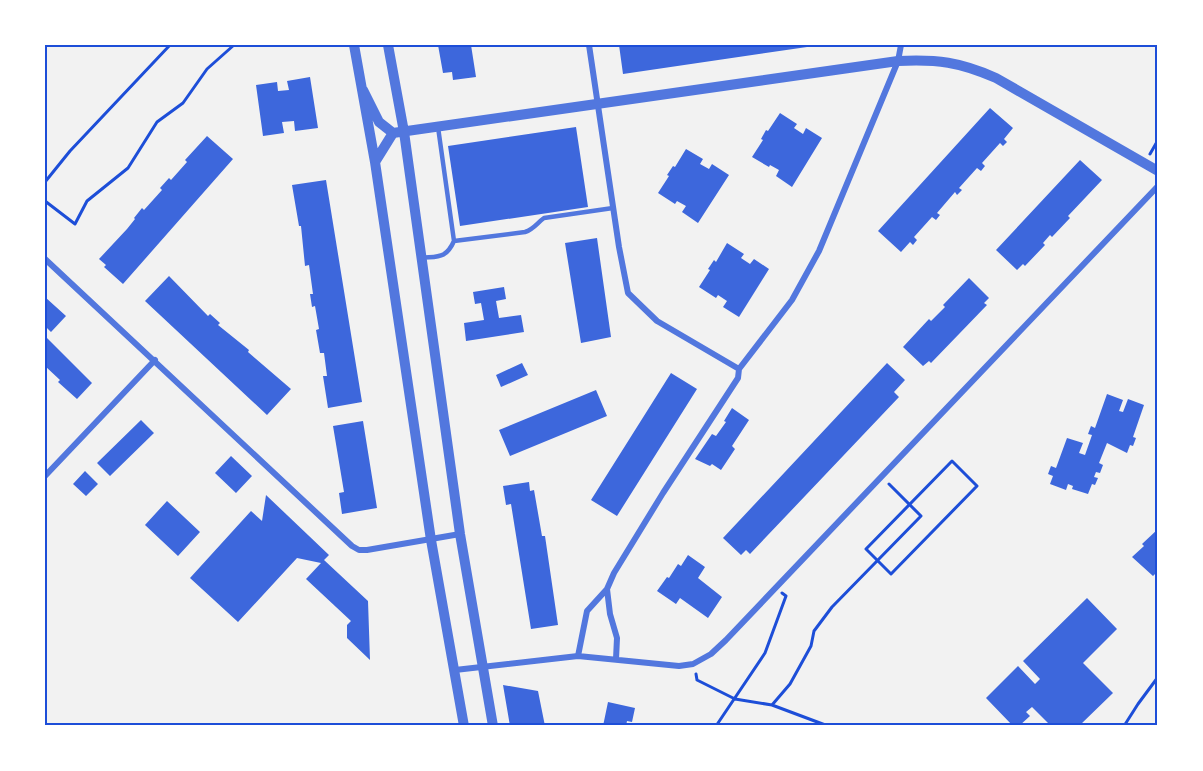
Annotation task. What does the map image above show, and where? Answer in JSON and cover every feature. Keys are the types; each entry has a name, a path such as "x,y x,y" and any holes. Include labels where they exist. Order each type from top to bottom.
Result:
{"street":[{"path":"354,45 375,162 431,540 464,726"},
{"path":"388,45 398,133 421,258 459,534 493,726"},
{"path":"589,45 628,293 657,321 739,369"},
{"path":"578,656 587,611 607,590 614,573 657,503 738,378 739,369 792,300 819,250 897,62 901,45"},
{"path":"363,90 379,122 398,133 897,62 948,62 972,68 996,78 1158,171"},
{"path":"375,162 398,133"},
{"path":"454,670 578,656 663,666 693,664 711,654 778,588 1158,186"},
{"path":"45,260 352,546 359,550 367,550 459,534"},
{"path":"45,476 154,360"},
{"path":"607,590 610,614 617,638 616,659"}],"lane":[{"path":"421,258 442,256 449,252 454,242 438,127"},
{"path":"454,242 525,232 532,230 537,222 544,218 614,208"}],"path":[{"path":"45,182 70,151 170,45"},
{"path":"45,201 75,224 87,201 128,168 157,122 183,103 207,69 234,45"},
{"path":"952,461 977,486 891,574 866,549 910,505 952,461"},
{"path":"772,705 790,684 811,646 814,631 832,607 921,516 881,477"},
{"path":"716,726 765,653 786,596 778,588"},
{"path":"693,664 697,680 735,699 772,705 828,726"},
{"path":"1124,726 1158,677"}],"building":[{"path":"438,45 471,45 476,77 453,80 452,72 443,73"},
{"path":"619,45 813,45 814,46 623,74"},
{"path":"310,77 318,128 295,131 294,121 282,122 284,133 263,136 256,85 277,82 278,91 289,90 287,81"},
{"path":"990,108 1013,128 1004,139 1007,142 1003,146 1000,143 982,163 985,166 981,171 977,168 959,188 962,190 957,195 955,192 937,213 940,215 936,220 932,217 914,237 917,240 913,245 910,242 901,252 878,231"},
{"path":"780,113 797,124 794,128 803,134 806,128 822,138 792,187 776,176 779,170 752,157 763,140 761,139 766,130 768,131"},
{"path":"576,127 588,207 460,226 448,146"},
{"path":"207,136 233,159 123,284 104,267 106,265 99,259 127,229 142,208 144,210 162,190 160,188 169,178 171,180 187,162 185,160"},
{"path":"686,149 703,159 700,164 709,169 712,164 729,175 698,223 682,212 686,206 677,201 675,204 658,193 669,176 667,175"},
{"path":"1080,160 1102,180 1068,216 1070,218 1052,237 1050,235 1043,243 1045,245 1025,266 1023,264 1017,270 996,250"},
{"path":"326,180 362,402 328,408 323,376 327,376 324,353 320,353 316,330 319,329 315,306 312,307 310,294 313,294 309,265 305,266 301,226 299,226 292,185"},
{"path":"597,238 611,337 581,343 565,243"},
{"path":"727,243 744,254 741,258 750,264 754,259 769,269 739,317 723,307 727,301 718,295 716,298 699,287 710,270 708,269 714,260 716,262"},
{"path":"169,276 208,316 210,314 220,323 218,325 291,389 267,415 145,301"},
{"path":"969,278 989,298 984,303 987,305 931,363 929,361 923,366 903,347 929,319 931,321 945,307 943,305"},
{"path":"504,287 506,299 496,301 499,318 521,315 524,332 466,341 464,323 484,320 481,303 475,304 473,292"},
{"path":"45,297 66,316 51,332 45,326"},
{"path":"45,336 92,383 77,399 58,382 60,380 45,366"},
{"path":"522,363 528,375 501,387 496,375"},
{"path":"887,363 905,380 894,392 899,397 750,554 746,550 741,555 723,538"},
{"path":"671,373 697,389 617,516 591,500"},
{"path":"596,390 607,416 510,456 499,430"},
{"path":"1107,394 1123,400 1119,411 1123,412 1128,399 1144,405 1133,437 1136,438 1133,446 1130,445 1127,453 1107,443 1099,463 1103,465 1100,473 1096,472 1094,477 1098,478 1095,485 1092,484 1088,494 1072,489 1073,486 1068,484 1066,490 1050,484 1053,476 1048,474 1051,466 1056,468 1067,438 1083,443 1079,453 1085,455 1092,435 1088,434 1091,426 1095,428"},
{"path":"732,408 749,420 732,446 735,449 721,470 712,464 710,466 695,459 712,434 716,436"},
{"path":"141,420 154,433 110,476 97,463"},
{"path":"363,421 377,508 342,514 339,493 344,492 333,426"},
{"path":"231,456 252,476 236,493 215,473"},
{"path":"85,471 98,484 86,496 73,484"},
{"path":"529,482 530,491 534,490 542,536 545,536 558,625 531,629 511,504 506,505 503,486"},
{"path":"266,495 329,555 324,560 368,601 370,660 347,638 347,625 351,621 306,579 321,563 297,558 238,622 190,578 251,511 262,521"},
{"path":"167,501 200,532 178,556 145,525"},
{"path":"1158,529 1158,571 1153,576 1132,557"},
{"path":"688,555 705,567 698,578 722,597 708,618 680,598 676,604 657,591 678,564 681,566"},
{"path":"1087,598 1117,629 1083,663 1113,693 1079,726 1051,726 1032,707 1026,712 1030,716 1019,726 1013,726 986,698 1018,666 1035,684 1040,679 1023,661"},
{"path":"503,685 538,691 545,726 510,726"},
{"path":"608,702 635,708 632,722 627,721 626,726 603,726"}]}
